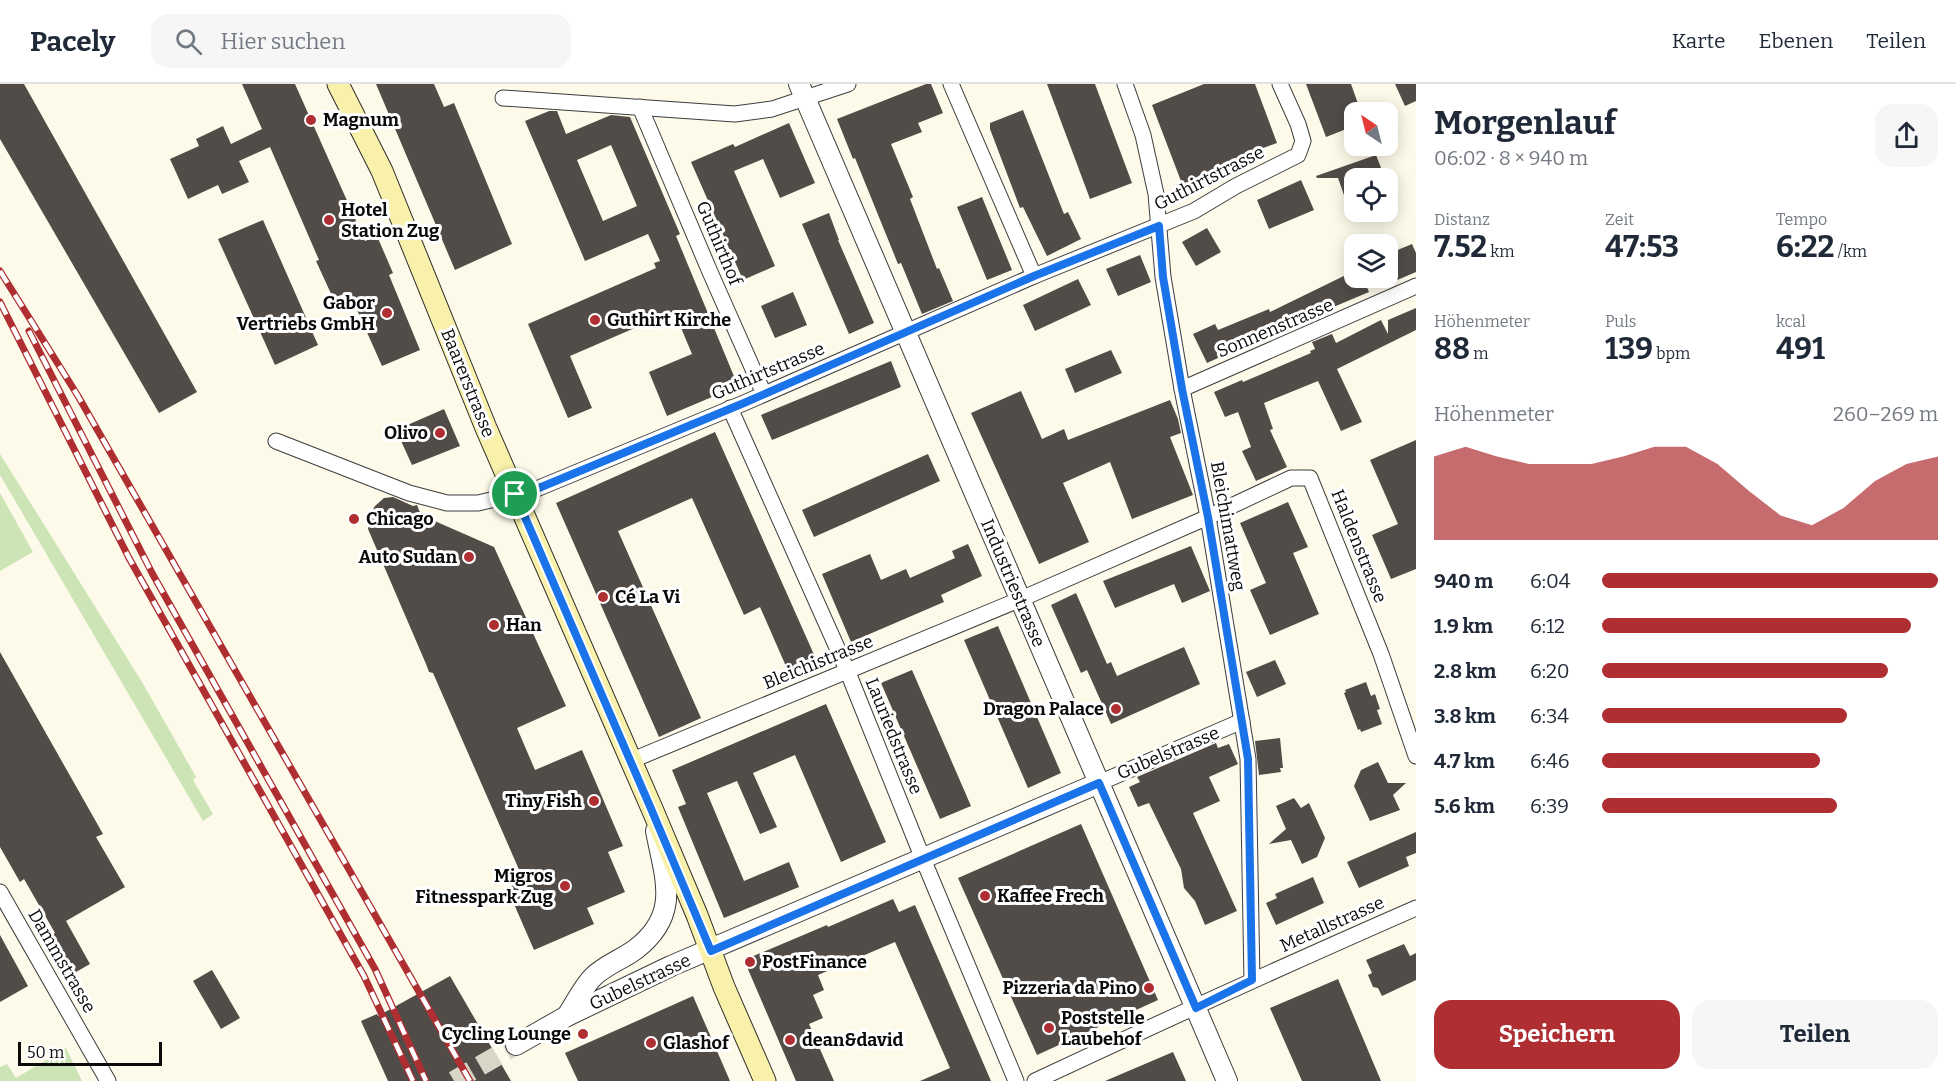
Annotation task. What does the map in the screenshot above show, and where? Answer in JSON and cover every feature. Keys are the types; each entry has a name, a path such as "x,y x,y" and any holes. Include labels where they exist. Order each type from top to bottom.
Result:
{"main road":[{"name":"Baarerstrasse","path":"339,84 382,171 486,428 652,811 765,1081"}],"street":[{"path":"503,98 735,114 772,109 802,91 848,84"},
{"path":"951,84 1034,276"},
{"name":"Bleichimattweg","path":"1125,84 1143,135 1156,194 1163,277 1182,389 1208,517 1248,759 1252,980"},
{"name":"Guthirtstrasse","path":"276,441 409,493 447,503 478,503 534,490 765,394 1034,276 1194,211 1236,186 1298,155 1303,141 1280,84"},
{"name":"Industriestrasse","path":"802,91 1227,1081"},
{"name":"Guthirthof","path":"640,107 765,394"},
{"name":"Sonnenstrasse","path":"1182,389 1416,286"},
{"name":"Lauriedstrasse","path":"730,408 847,670 1016,1081"},
{"name":"Haldenstrasse","path":"1021,599 1291,478 1310,478 1381,654 1416,756"},
{"name":"Bleichistrasse","path":"630,761 1021,599"},
{"name":"Gubelstrasse","path":"516,1045 567,1016 671,966 711,951 1242,722"},
{"name":"Gubelstrasse","path":"567,1016 593,977 636,949 655,931 666,912 667,887 652,811"},
{"name":"Dammstrasse","path":"0,892 6,917 108,1081"},
{"name":"Metallstrasse","path":"1035,1081 1252,980 1416,908"}],"green space":[{"path":"0,454 142,682 196,777 193,780 213,814 203,821 0,475"},
{"path":"0,493 33,552 0,571"},
{"path":"66,1048 82,1081 0,1081 0,1067 7,1064 16,1078"}],"building":[{"path":"0,84 24,84 197,392 159,413 0,139"},
{"path":"242,84 295,84 365,241 377,236 393,273 389,275 420,350 382,366 349,292 333,298 270,147 239,161 249,182 222,194 218,185 188,199 170,159 199,146 196,139 223,126 231,144 262,129"},
{"path":"376,84 434,84 444,107 454,103 512,244 455,270"},
{"path":"931,84 943,113 918,123 922,132 891,144 913,197 910,199 937,269 939,268 953,301 922,314 901,263 898,264 837,119"},
{"path":"1047,84 1095,84 1132,183 1090,199"},
{"path":"1204,84 1255,84 1277,143 1223,163 1227,172 1184,189 1152,105"},
{"path":"1306,84 1351,84 1357,102 1344,102 1344,130 1326,137"},
{"path":"1395,84 1416,84 1416,101 1405,106"},
{"path":"1023,110 1064,214 1068,212 1081,239 1047,256 1023,207 1020,208 990,129 990,123"},
{"path":"549,111 557,111 566,134 611,115 630,117 680,234 676,236 738,386 667,416 649,372 692,354 674,311 570,356 592,408 568,418 528,324 656,268 654,263 660,261 648,234 585,261 525,121","holes":["611,145 637,206 603,221 577,160"]},
{"path":"789,123 815,183 780,198 763,159 734,171 775,266 743,280 691,162 733,144 735,147"},
{"path":"1373,156 1376,156 1381,168 1344,168 1344,195 1338,178 1317,178 1316,176"},
{"path":"1301,180 1314,210 1269,229 1257,200"},
{"path":"982,197 1012,270 987,280 957,207"},
{"path":"829,213 838,240 874,323 849,334 802,224"},
{"path":"263,220 318,345 275,365 218,239"},
{"path":"1207,228 1221,252 1196,266 1182,242"},
{"path":"1412,244 1416,253 1416,272 1398,280 1398,250"},
{"path":"1140,255 1151,282 1118,296 1106,269"},
{"path":"1344,276 1344,288 1367,288 1369,292 1324,311 1326,315 1304,325 1302,321 1228,351 1229,353 1207,363 1193,334 1215,324 1218,330 1269,309 1270,312"},
{"path":"1078,279 1091,305 1035,331 1023,305"},
{"path":"793,292 807,325 775,338 761,306"},
{"path":"1416,308 1416,330 1337,369 1362,422 1341,431 1318,381 1264,403 1273,429 1270,430 1287,467 1256,481 1242,451 1251,447 1238,412 1225,417 1214,392 1311,353 1310,351 1315,349 1312,342 1332,334 1336,343 1381,320 1388,334 1388,320"},
{"path":"1111,350 1122,373 1075,393 1065,369"},
{"path":"891,361 901,387 772,440 761,415"},
{"path":"1021,391 1042,439 1064,429 1068,440 1170,400 1181,433 1170,437 1193,495 1132,519 1110,462 1063,483 1089,542 1039,564 971,413"},
{"path":"444,409 460,446 412,465 396,430"},
{"path":"715,432 820,668 792,680 760,607 744,615 692,498 618,531 701,718 659,737 556,503"},
{"path":"1416,440 1416,569 1391,579 1372,535 1398,524 1370,460"},
{"path":"928,454 940,481 814,537 802,510"},
{"path":"393,497 413,506 417,505 421,515 494,547 566,706 517,728 535,770 582,750 623,846 608,852 625,892 587,908 594,924 534,950 507,888 524,881 433,673 429,672 368,529 375,506 384,498"},
{"path":"1288,502 1308,547 1293,553 1319,614 1270,635 1250,590 1266,583 1240,523"},
{"path":"968,544 982,576 941,595 944,602 851,642 822,574 870,554 881,580 906,569 910,578 955,558 952,551"},
{"path":"1191,546 1210,591 1182,603 1174,584 1115,608 1103,581"},
{"path":"1076,593 1107,664 1111,662 1117,676 1184,647 1200,684 1111,724 1087,670 1081,673 1051,605"},
{"path":"998,626 1061,773 1028,788 964,640"},
{"path":"0,652 103,834 96,837 125,887 66,921 90,964 69,976 47,937 55,933 24,879 20,882 0,847"},
{"path":"1275,660 1286,684 1257,697 1246,672"},
{"path":"912,670 971,806 940,819 881,683"},
{"path":"1366,682 1371,696 1375,694 1382,724 1361,732 1360,729 1358,730 1344,693 1345,690"},
{"path":"826,704 886,842 841,862 795,755 753,773 777,827 760,834 737,781 707,793 744,881 789,862 799,887 724,918 678,807 686,804 672,770"},
{"path":"1280,738 1283,768 1280,768 1281,772 1259,775 1255,741"},
{"path":"1216,743 1218,748 1229,744 1238,764 1209,777 1220,801 1193,813 1237,911 1205,925 1195,901 1184,888 1181,869 1149,803 1138,807 1129,787 1140,782 1137,777"},
{"path":"1378,762 1388,783 1406,783 1393,795 1400,810 1370,821 1354,786 1361,770"},
{"path":"1294,798 1301,808 1309,803 1325,838 1317,857 1302,864 1291,840 1269,844 1286,829 1276,806"},
{"path":"1081,824 1158,1000 1037,1055 958,878"},
{"path":"1416,832 1416,853 1406,857 1409,866 1359,888 1347,862"},
{"path":"1313,877 1324,903 1276,925 1266,903 1277,898 1275,894"},
{"path":"893,899 899,912 915,905 991,1081 920,1081 950,1068 895,942 818,975 824,990 813,995 823,1018 809,1024 834,1081 796,1081 744,960"},
{"path":"0,935 28,986 0,1002"},
{"path":"1404,944 1410,956 1416,953 1416,980 1382,996 1378,988 1373,987 1368,975 1372,973 1366,960"},
{"path":"212,970 240,1018 221,1029 193,981"},
{"path":"450,976 511,1081 388,1081 361,1021 377,1014 378,1016"},
{"path":"1338,979 1381,1081 1302,1081 1270,1008"},
{"name":"Glashof","path":"693,996 730,1081 578,1081 565,1053"},
{"path":"1173,1052 1186,1081 1105,1081"}],"tunnel":[{"path":"454,1081 516,1045"}],"railway":[{"path":"0,271 78,396 470,1081"},
{"path":"0,302 129,558 364,976 413,1081"},
{"path":"29,331 152,573 375,969 426,1081"}],"place":[{"name":"Magnum","path":"311,120"},
{"name":"Hotel Station Zug","path":"329,220"},
{"name":"Gabor Vertriebs GmbH","path":"387,313"},
{"name":"Guthirt Kirche","path":"595,320"},
{"name":"Olivo","path":"440,433"},
{"name":"Chicago","path":"354,519"},
{"name":"Auto Sudan","path":"469,557"},
{"name":"Cé La Vi","path":"603,597"},
{"name":"Han","path":"494,625"},
{"name":"Dragon Palace","path":"1116,709"},
{"name":"Tiny Fish","path":"594,801"},
{"name":"Migros Fitnesspark Zug","path":"565,886"},
{"name":"Kaffee Frech","path":"985,896"},
{"name":"PostFinance","path":"750,962"},
{"name":"Pizzeria da Pino","path":"1149,988"},
{"name":"Poststelle Laubehof","path":"1049,1028"},
{"name":"Cycling Lounge","path":"583,1034"},
{"name":"dean&david","path":"790,1040"},
{"name":"Glashof","path":"651,1043"}],"route":[{"path":"1159,226 1163,277 1182,389 1208,517 1248,759 1252,980 1196,1008 1099,783 711,951 515,494 534,490 744,403 1034,276 1159,226"}]}
